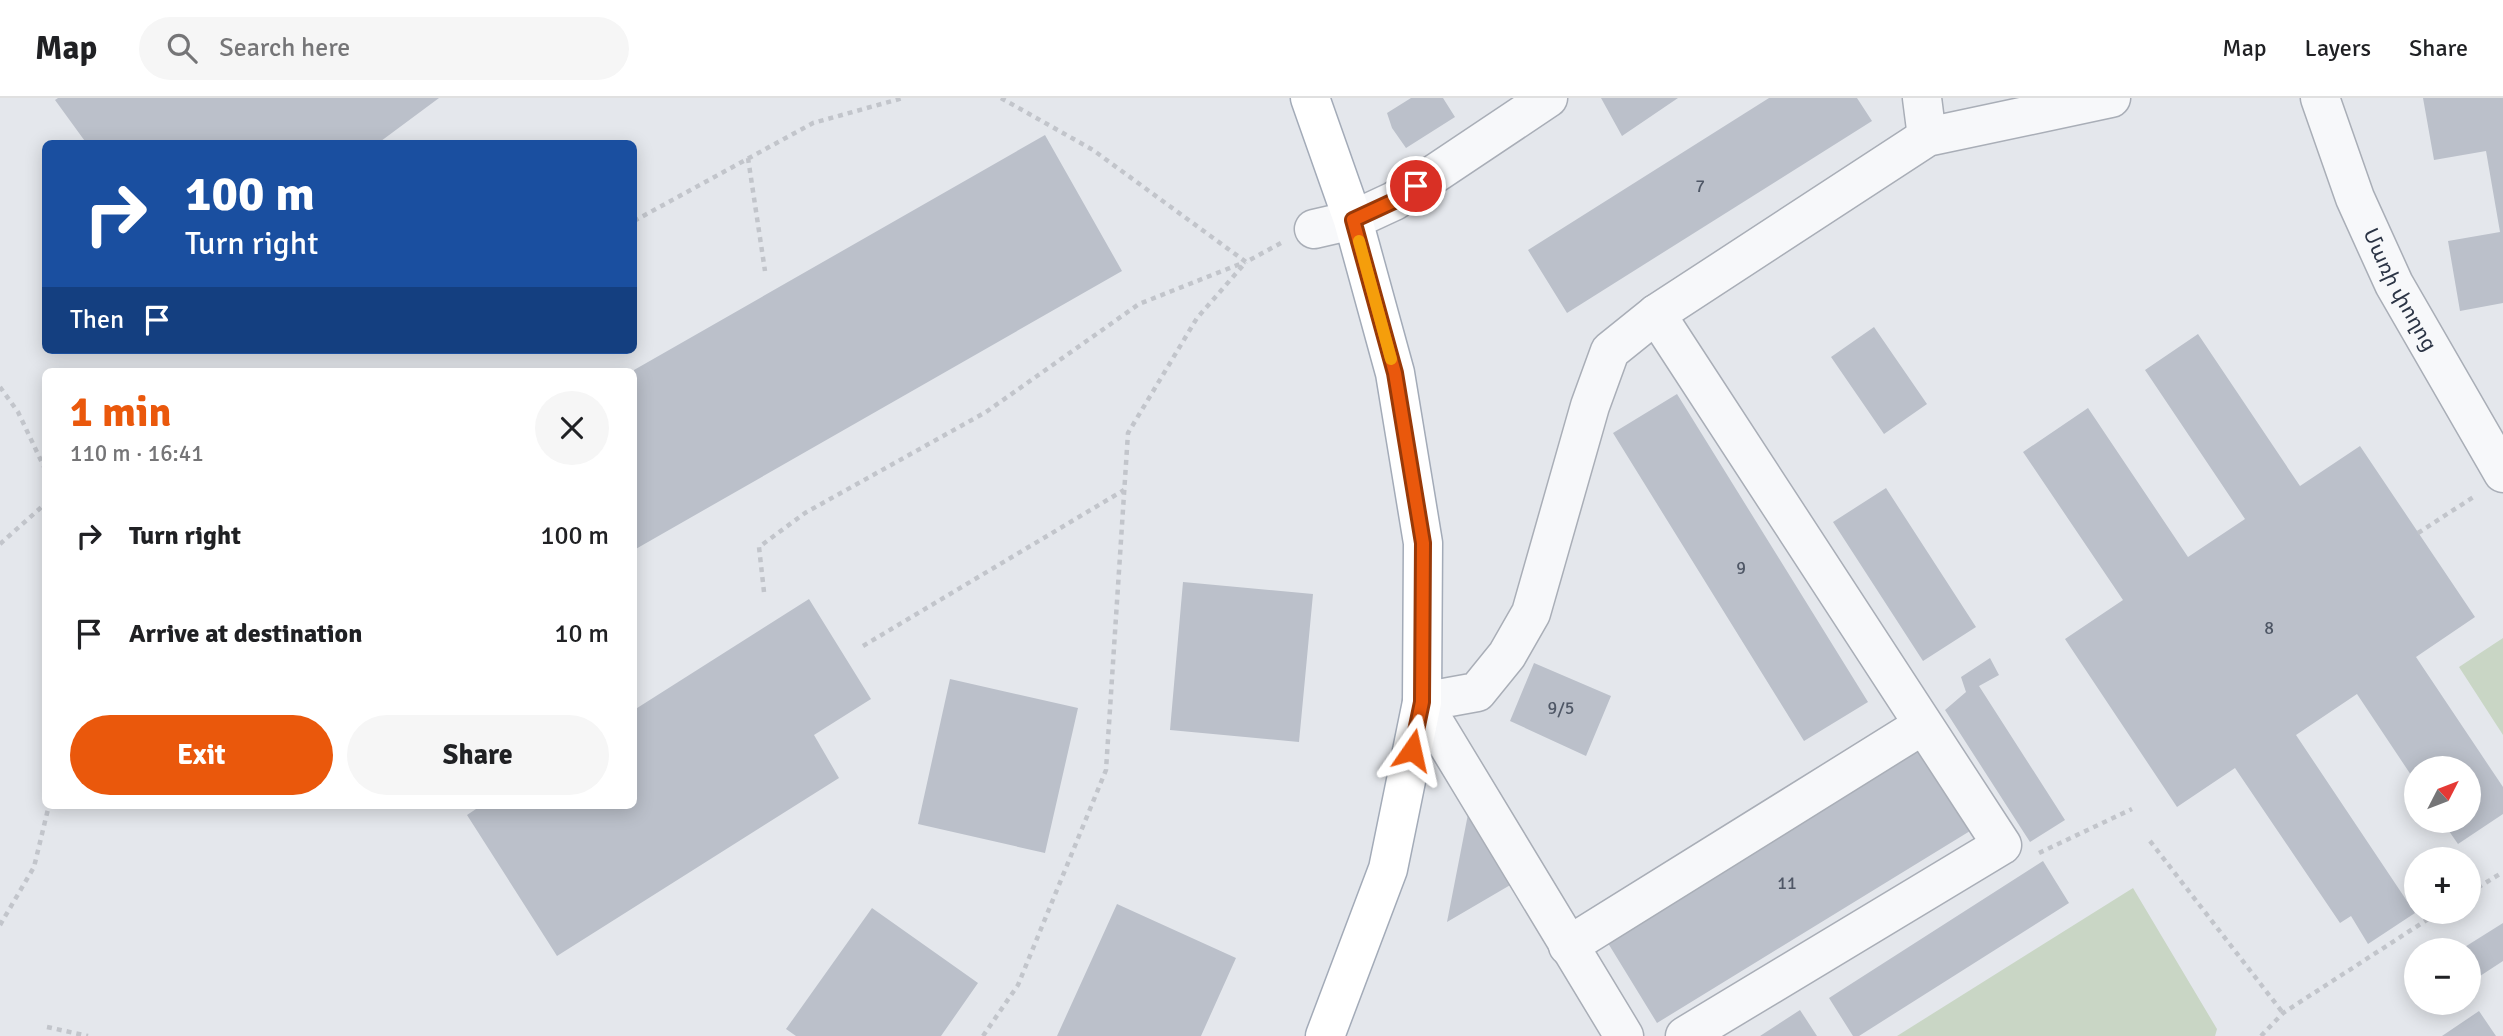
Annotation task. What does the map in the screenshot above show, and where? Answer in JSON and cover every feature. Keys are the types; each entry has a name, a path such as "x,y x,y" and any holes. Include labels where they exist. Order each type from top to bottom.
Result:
{"main road":[{"path":"1311,98 1353,220 1395,373 1423,543 1422,702 1388,869 1325,1036"}],"street":[{"path":"1314,229 1353,220 1394,201 1548,98"},
{"path":"1922,98 1927,137"},
{"path":"1619,1034 1422,702 1477,692 1507,655 1531,613 1590,406 1611,351 1656,314 1927,137 2111,98"},
{"name":"Մառի փողոց","path":"2320,98 2355,198 2494,481"},
{"path":"1656,314 2002,845 1685,1036"},
{"path":"1568,946 1923,725"}],"path":[{"path":"637,219 813,123 903,98"},
{"path":"1001,98 1093,150 1246,262"},
{"path":"748,158 765,271"},
{"path":"764,592 759,547 805,513 986,412 1139,304 1246,262 1305,230 1314,229"},
{"path":"983,1036 1018,985 1106,770 1128,433 1197,318 1246,262"},
{"path":"0,387 18,412 42,463"},
{"path":"2418,533 2494,481"},
{"path":"863,646 1124,490"},
{"path":"0,544 42,507"},
{"path":"0,925 34,867 47,809"},
{"path":"2002,845 2035,855 2132,809"},
{"path":"2151,841 2283,1013"},
{"path":"2481,886 2503,872"},
{"path":"2260,1036 2283,1013 2420,924"},
{"path":"47,1027 88,1036"}],"green space":[{"path":"2503,638 2503,735 2459,667"},
{"path":"2133,888 2217,1029 2215,1036 1897,1036"}],"building":[{"path":"439,98 382,140 84,140 55,100"},
{"path":"1411,98 1443,98 1455,117 1406,148 1392,128 1387,113"},
{"path":"1601,98 1678,98 1622,136"},
{"path":"1769,98 1857,98 1872,121 1567,313 1528,250"},
{"path":"2423,98 2503,98 2503,303 2460,311 2448,241 2500,232 2486,151 2434,160"},
{"path":"1045,135 1122,271 637,548 637,368"},
{"path":"1874,327 1927,404 1884,434 1831,357"},
{"path":"2198,334 2300,486 2360,446 2475,617 2416,657 2503,787 2503,814 2482,828 2482,756 2404,756 2404,764 2357,694 2296,735 2404,897 2404,920 2368,944 2351,916 2340,923 2235,768 2177,807 2065,639 2123,600 2023,452 2088,408 2188,557 2245,519 2145,370"},
{"path":"1677,394 1868,702 1804,741 1613,433"},
{"path":"1886,488 1976,627 1923,661 1833,522"},
{"path":"1183,582 1313,594 1299,742 1170,730"},
{"path":"809,599 871,699 814,735 839,778 557,956 467,815 476,809 637,809 637,708"},
{"path":"1990,658 1999,675 1979,686 2065,820 2030,842 1945,710 1966,692 1961,677"},
{"path":"1534,663 1611,696 1586,756 1510,721"},
{"path":"950,679 1078,708 1045,853 918,824"},
{"path":"1916,743 1970,831 1657,1023 1603,935"},
{"path":"1469,809 1512,884 1447,922"},
{"path":"2450,833 2474,833 2458,844"},
{"path":"2043,861 2069,903 1859,1036 1853,1036 1829,998"},
{"path":"1117,904 1236,958 1201,1036 1057,1036"},
{"path":"872,908 978,983 941,1036 796,1036 786,1029"},
{"path":"2503,923 2503,961 2481,975 2481,938"},
{"path":"1800,1010 1817,1036 1760,1036"},
{"path":"2481,1014 2496,1036 2442,1036 2473,1015"}],"slow traffic":[{"path":"1359,241 1391,359"}],"route":[{"path":"1412,750 1422,702 1423,543 1395,373 1353,220 1394,201 1416,186"}]}
